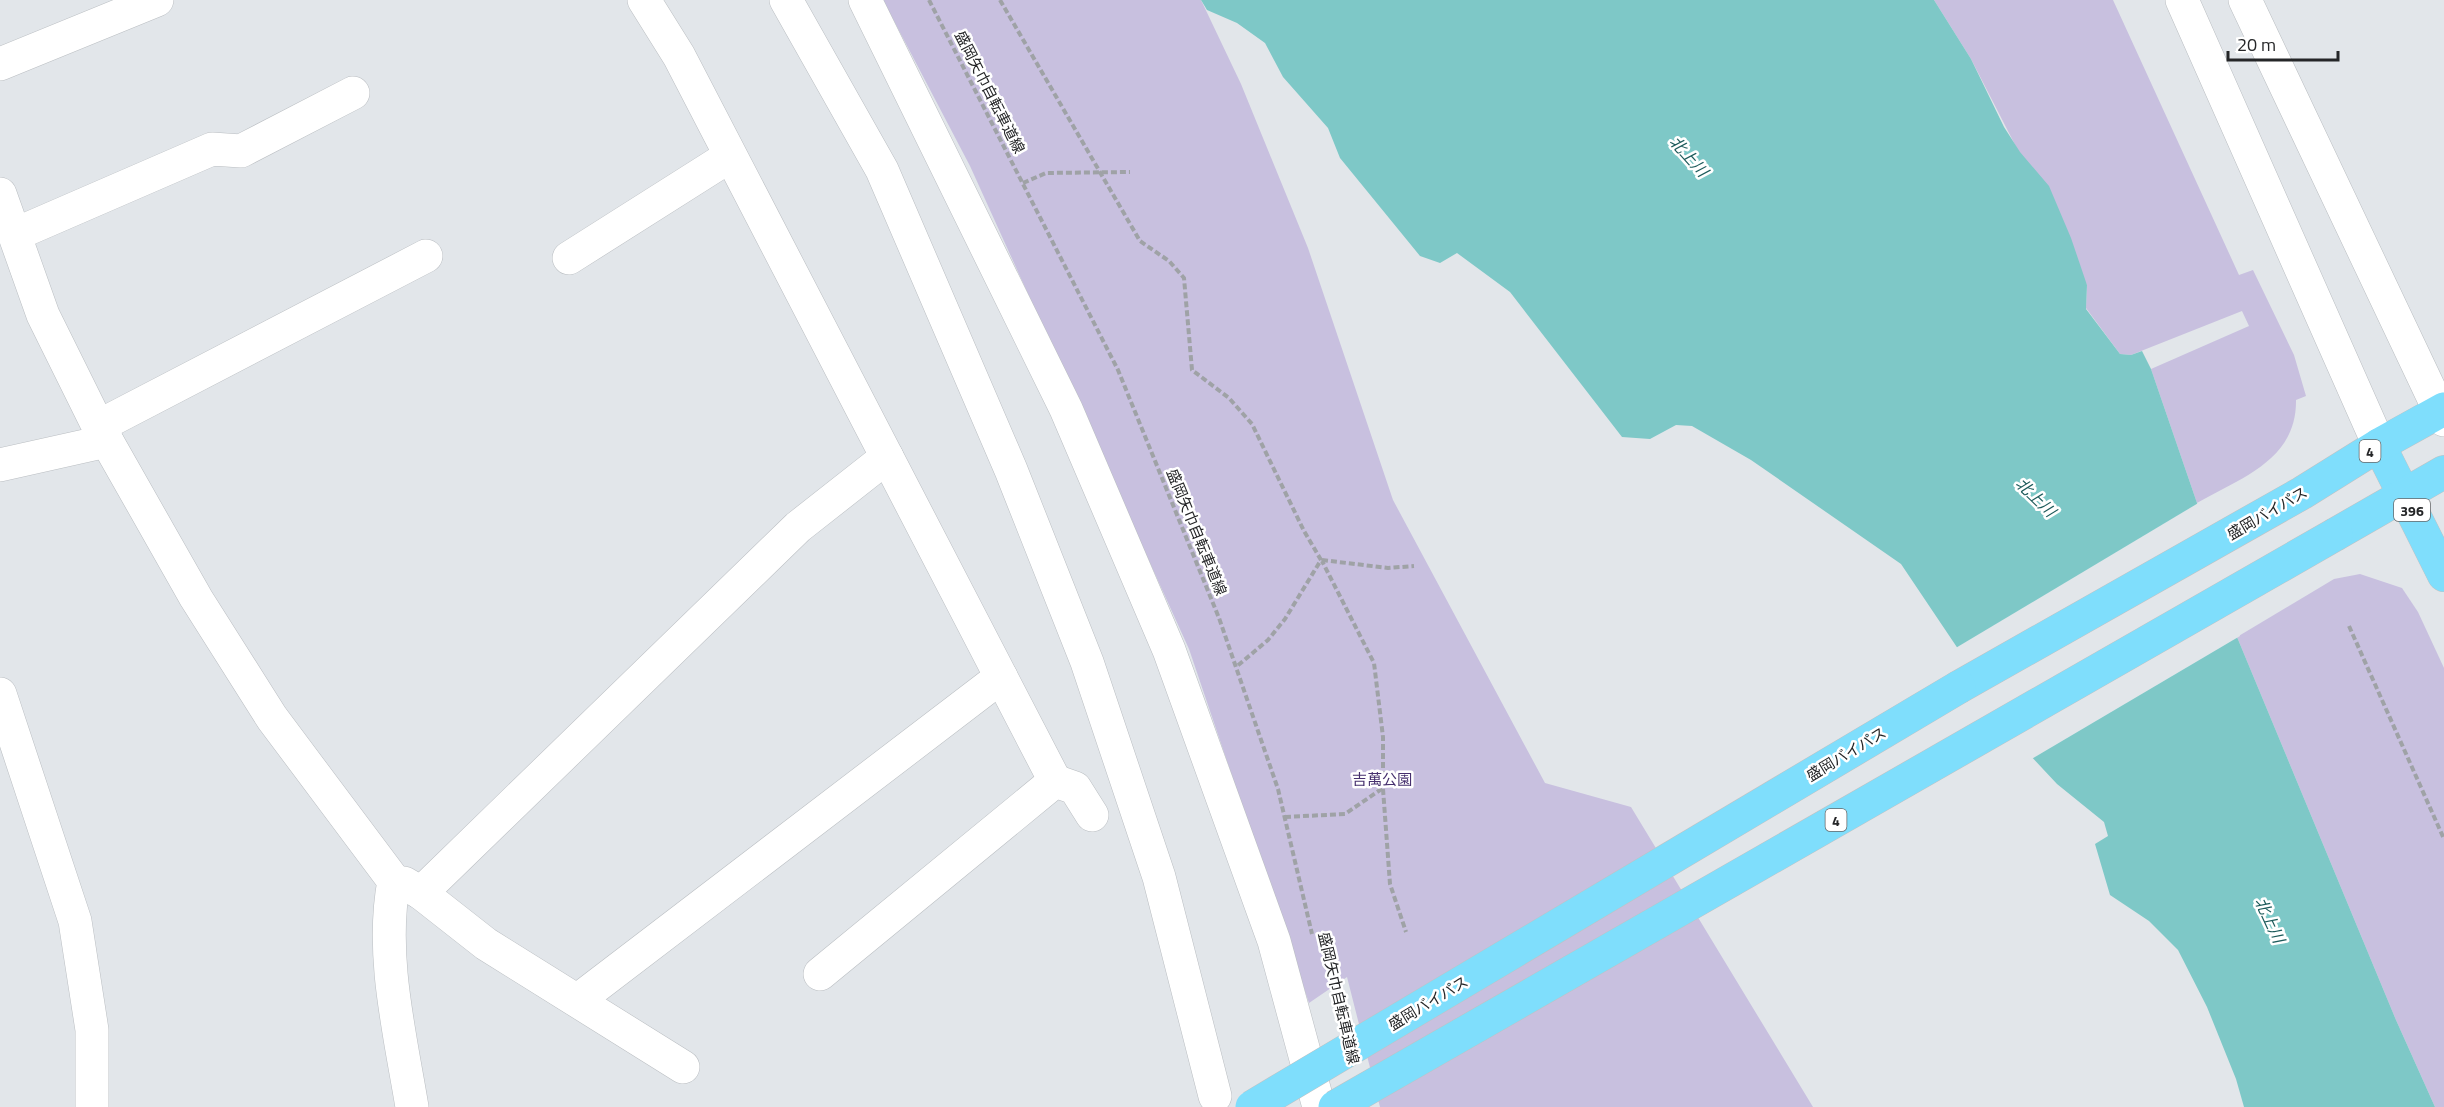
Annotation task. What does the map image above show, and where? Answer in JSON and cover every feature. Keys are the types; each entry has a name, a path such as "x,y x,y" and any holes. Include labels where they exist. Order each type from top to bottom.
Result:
{"highway":[{"name":"盛岡バイパス","path":"1252,1107 1959,687 2302,493 2379,445 2442,414"},
{"name":"396","path":"2379,445 2444,575"},
{"name":"4","path":"1335,1107 2444,472"}],"street":[{"path":"0,64 157,0"},
{"path":"644,0 679,56 1055,781 1075,788 1092,816"},
{"path":"786,0 882,170 1011,470 1086,662 1159,878 1215,1096"},
{"path":"866,0 1066,409 1169,650 1274,941 1319,1107"},
{"path":"2182,0 2379,445"},
{"path":"2245,0 2442,414"},
{"path":"16,234 212,149 242,151 353,93"},
{"path":"569,258 730,156"},
{"path":"0,194 43,315 103,433 196,598 272,718 407,887 486,944 683,1066"},
{"path":"0,465 103,433 426,256"},
{"path":"412,1107 393,990 389,905 798,527 887,457"},
{"path":"578,1000 1002,678"},
{"path":"0,694 75,921 92,1030 92,1107"},
{"path":"820,974 1055,781"}],"path":[{"name":"盛岡矢巾自転車道線","path":"928,0 1118,370 1220,618 1278,789 1314,945"},
{"path":"1000,0 1140,241 1169,261 1184,278 1192,370 1229,398 1252,424 1304,531 1374,663 1383,737 1383,788 1390,884 1406,932"},
{"path":"1023,183 1046,173 1130,172"},
{"path":"1321,560 1388,568 1414,566"},
{"path":"1236,667 1274,633 1321,560"},
{"path":"2349,626 2444,839"},
{"path":"1285,817 1345,814 1383,788"}],"green space":[{"name":"吉萬公園","path":"883,0 1201,0 1241,84 1308,248 1393,500 1545,783 1631,807 1813,1107 1380,1107 1347,977 1309,1003 1189,649 970,166"},
{"path":"1934,0 2113,0 2239,275 2253,270 2294,355 2306,396 2296,400 2294,421 2287,438 2277,452 2263,465 2197,503 2151,369 2249,326 2242,311 2131,355 2120,354 2086,308 2087,285 1971,59"},
{"path":"2360,574 2402,588 2418,612 2444,668 2444,1107 2435,1107 2396,1020 2237,637 2334,579"}],"water":[{"name":"北上川","path":"1201,0 1934,0 1971,59 2004,127 2020,152 2049,186 2071,238 2087,285 2086,309 2120,354 2131,355 2142,351 2151,369 2197,503 2237,637 2396,1020 2435,1107 2244,1107 2236,1079 2207,1007 2178,950 2149,921 2110,895 2095,844 2108,836 2104,822 2057,784 2028,753 1901,564 1751,460 1692,426 1676,425 1650,439 1622,437 1510,292 1457,253 1440,263 1420,256 1340,158 1328,128 1283,77 1265,43 1237,23 1207,10"}],"pier":[{"path":"2200,502 2240,636 2030,760 1954,649"}]}
